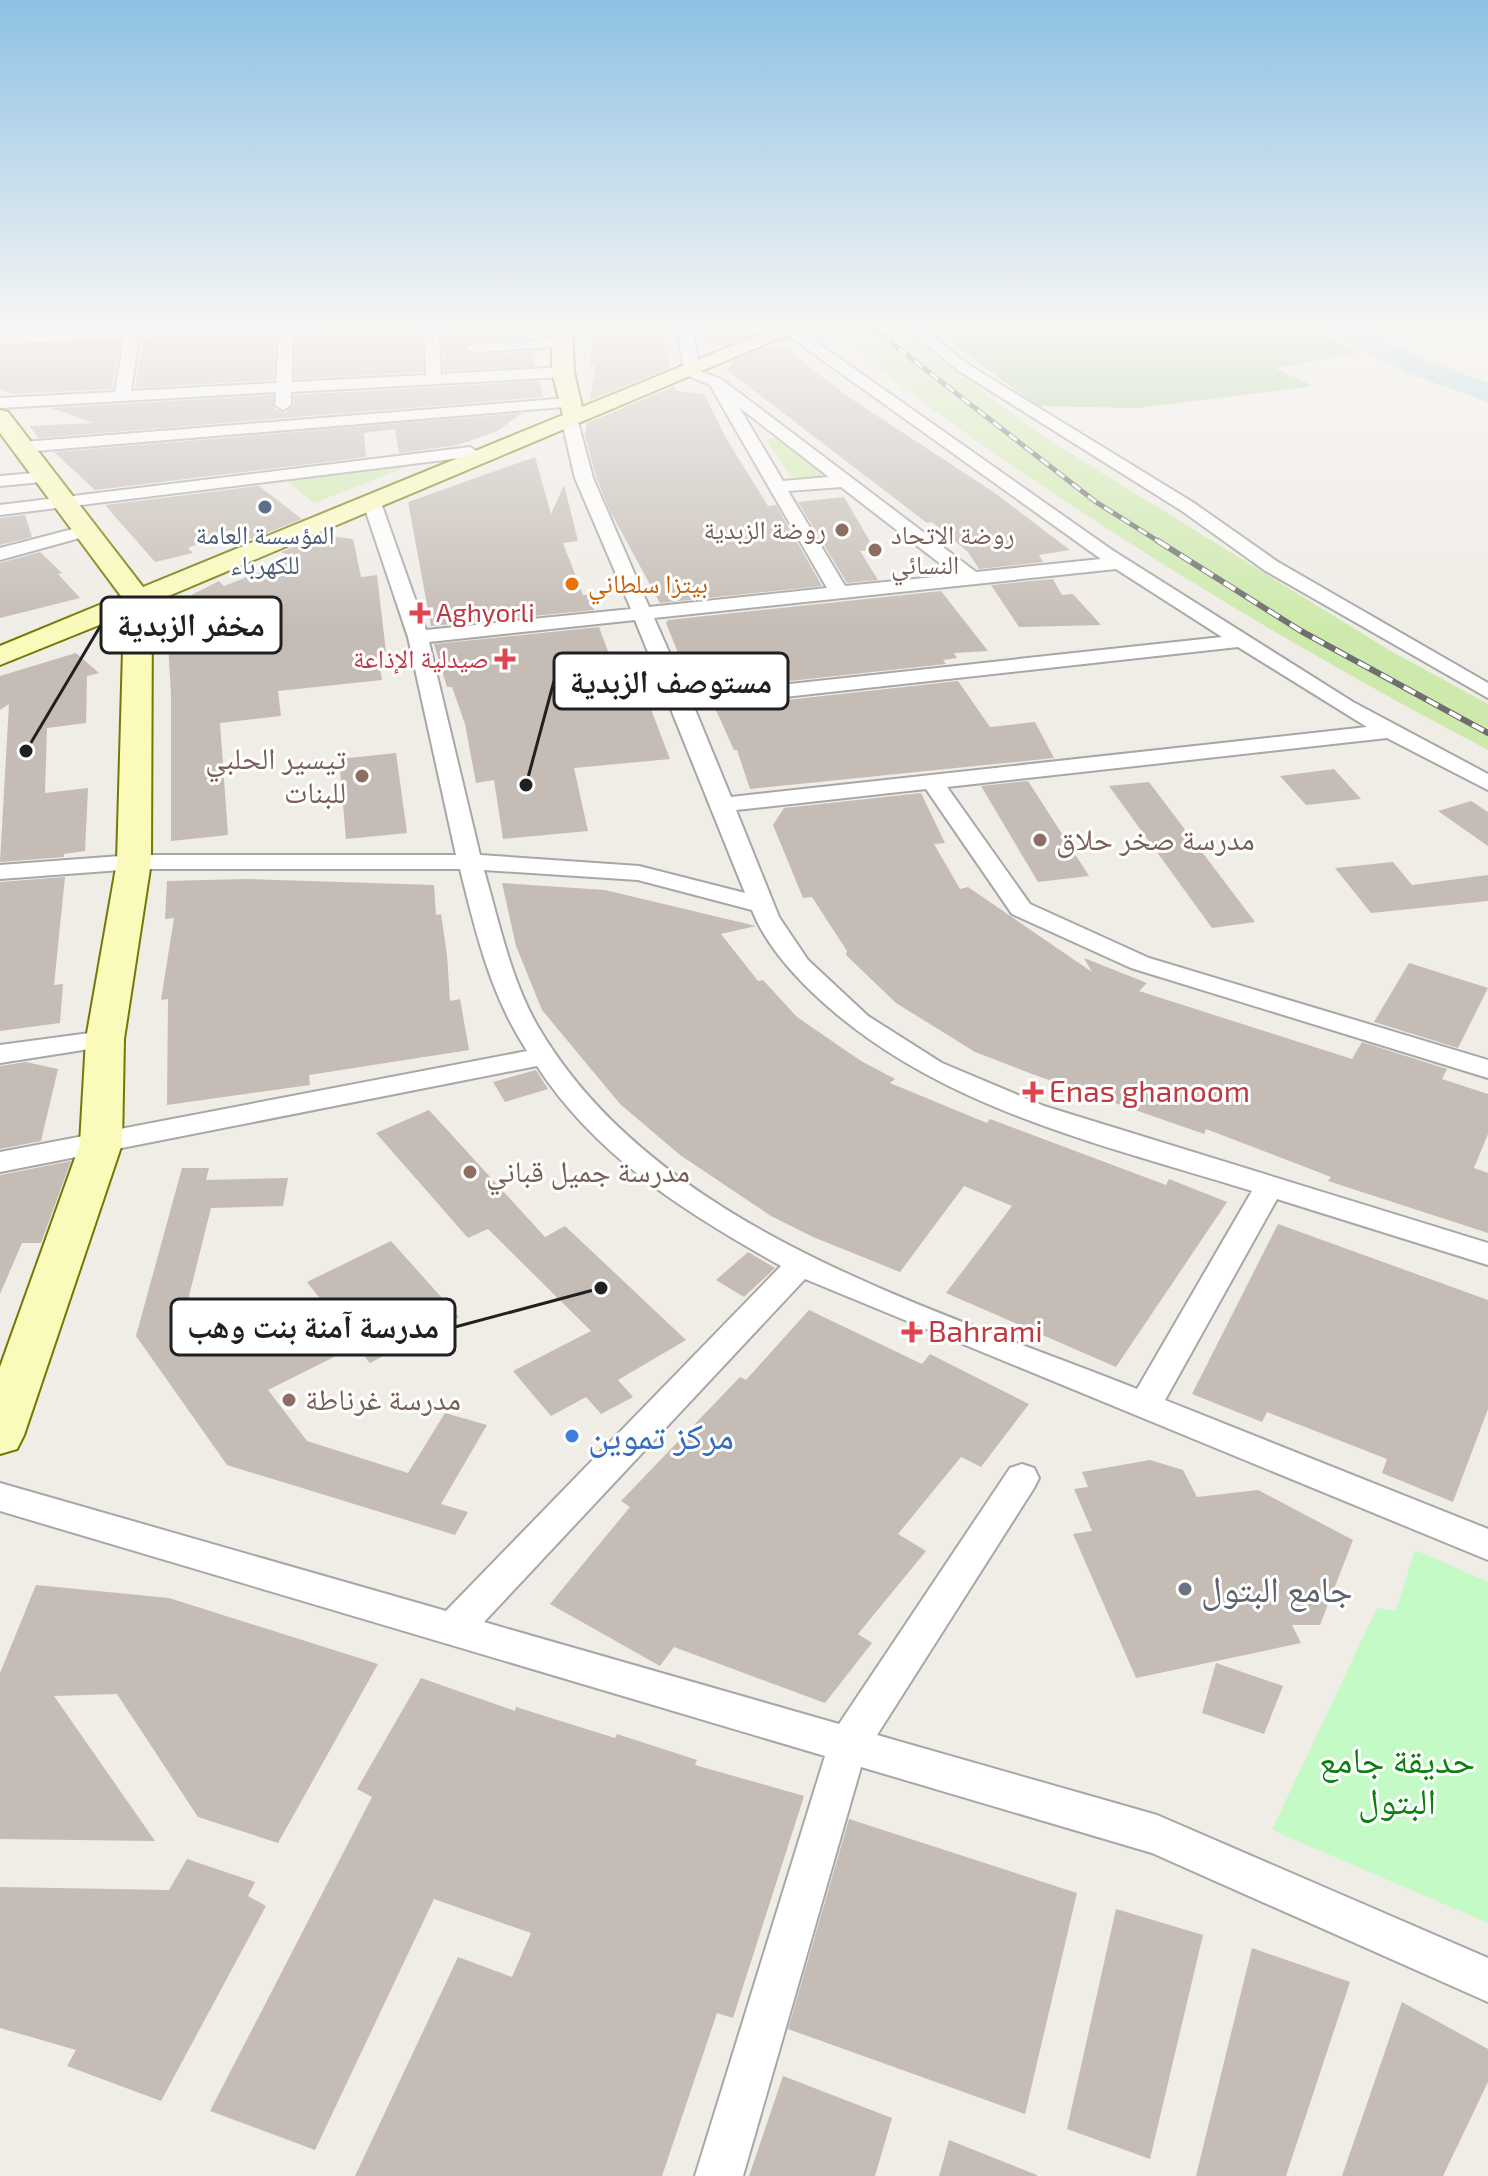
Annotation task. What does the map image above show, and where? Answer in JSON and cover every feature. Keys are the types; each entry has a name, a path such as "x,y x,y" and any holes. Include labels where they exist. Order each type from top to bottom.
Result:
{"main road":[{"path":"0,1435 101,1144 105,1039 134,862 136,596 7,426"},
{"path":"0,656 370,490 536,426"},
{"path":"0,645 136,596 371,500 539,426"}],"street":[{"path":"23,447 294,426"},
{"path":"573,426 584,478 681,702 762,905 799,965 859,1022 932,1069 1034,1113 1488,1254"},
{"path":"741,426 838,591"},
{"path":"773,426 970,577"},
{"path":"930,426 1119,563 1345,707 1488,783"},
{"path":"1057,426 1188,507 1271,566 1488,692"},
{"path":"0,510 470,452"},
{"path":"0,481 46,477"},
{"path":"776,487 846,481"},
{"path":"371,500 418,637 470,862 499,971 523,1024 544,1056 614,1142 717,1217 833,1280 1146,1404 1488,1545"},
{"path":"0,554 88,530"},
{"path":"418,637 1119,563"},
{"path":"681,702 1242,641"},
{"path":"723,805 1390,731"},
{"path":"932,782 1021,909 1140,963 1488,1069"},
{"path":"0,872 134,862 470,862 639,873 762,905"},
{"path":"0,1054 105,1039"},
{"path":"0,1162 544,1056"},
{"path":"1146,1404 1269,1187"},
{"path":"453,1629 802,1263"},
{"path":"719,2176 848,1745 1022,1478"},
{"path":"0,1497 1157,1835 1488,1980"}],"green space":[{"path":"956,426 1029,426 1389,650 1488,704 1488,750 1339,669 1190,581"},
{"path":"780,439 822,472 822,476 810,480 790,476 766,440"},
{"path":"419,462 314,503 285,479"},
{"name":"حديقة جامع البتول","path":"1415,1550 1488,1582 1488,1923 1272,1830 1377,1608 1396,1611"}],"building":[{"path":"29,426 39,426 192,426 39,438"},
{"path":"371,426 505,426 458,445 399,453 395,429 364,433 366,457 95,490 54,452"},
{"path":"587,426 720,426 768,506 776,505 822,586 660,603 610,511 596,477 585,435"},
{"path":"800,426 892,426 995,493 1070,550 1039,555 1043,562 979,569 968,552 932,522 927,523"},
{"path":"535,457 551,514 564,485 578,541 563,543 583,595 588,595 594,610 431,626 408,502"},
{"path":"259,486 302,519 252,539 230,530 188,548 193,553 155,562 105,505"},
{"path":"844,497 875,550 860,551 878,580 847,583 798,502"},
{"path":"25,515 32,537 0,545 0,518"},
{"path":"322,535 353,539 361,577 377,575 386,652 377,653 382,680 278,691 281,716 220,723 228,835 171,841 171,695 166,608 219,581 224,586 295,558 281,552"},
{"path":"40,552 62,573 58,574 80,598 0,618 0,563"},
{"path":"1053,579 1062,595 1073,594 1101,625 1019,627 991,585"},
{"path":"941,591 988,651 954,653 957,658 943,660 946,664 707,690 705,685 692,687 666,623 668,620"},
{"path":"599,627 609,654 621,653 629,679 639,678 670,759 574,768 588,831 503,839 494,780 476,783 465,724 452,687 447,687 434,644"},
{"path":"76,653 99,673 87,676 86,723 47,728 45,793 88,788 85,851 64,854 64,857 0,862 9,704 0,710 0,676"},
{"path":"958,681 990,727 1035,722 1054,758 750,789 737,750 734,750 715,708"},
{"path":"396,753 407,833 346,839 339,759"},
{"path":"1334,769 1361,799 1306,805 1280,776"},
{"name":"مدرسة صخر حلاق","path":"1028,781 1089,876 1038,882 981,786"},
{"path":"1149,782 1255,922 1212,928 1109,786"},
{"path":"921,793 945,843 934,844 960,889 968,887 1092,972 1084,958 1147,983 1139,991 1352,1059 1362,1042 1447,1069 1442,1079 1488,1094 1488,1134 1474,1168 1488,1173 1488,1233 1328,1181 1331,1177 1206,1129 1204,1134 975,1052 896,1003 846,955 847,951 812,897 803,898 773,825 784,808"},
{"path":"1471,801 1488,812 1488,846 1438,811"},
{"path":"1393,862 1412,885 1488,875 1488,901 1371,913 1335,868"},
{"path":"65,877 54,985 63,984 60,1023 0,1031 0,882"},
{"path":"246,879 434,885 436,915 441,914 447,955 450,1001 460,999 469,1050 309,1075 310,1085 167,1105 168,999 161,1000 174,918 165,919 167,881"},
{"path":"502,883 605,890 756,926 721,934 758,981 763,980 797,1017 861,1061 895,1079 890,1083 987,1123 990,1119 1166,1185 1169,1179 1227,1202 1116,1367 946,1293 1012,1206 964,1186 900,1272 813,1237 771,1216 680,1155 620,1104 542,1010 516,946"},
{"path":"1409,963 1488,988 1458,1048 1374,1022"},
{"path":"26,1062 58,1069 41,1141 0,1149 0,1066"},
{"path":"536,1070 548,1089 505,1102 493,1082"},
{"path":"429,1110 545,1237 565,1226 686,1340 618,1380 633,1397 601,1414 586,1397 551,1416 513,1371 591,1331 488,1229 468,1238 376,1133"},
{"path":"71,1161 41,1243 22,1243 0,1294 0,1175"},
{"path":"182,1168 209,1168 206,1180 288,1178 283,1206 211,1208 188,1300 211,1326 222,1323 234,1345 322,1301 307,1282 391,1241 459,1317 370,1363 356,1346 268,1390 307,1441 408,1473 445,1413 487,1425 441,1504 468,1512 455,1535 227,1465 136,1336"},
{"path":"1278,1224 1488,1300 1488,1409 1453,1502 1382,1473 1387,1459 1267,1412 1262,1422 1192,1394"},
{"path":"748,1252 775,1268 744,1297 716,1280"},
{"path":"809,1310 922,1364 930,1354 1029,1404 981,1467 961,1457 898,1534 926,1551 858,1634 872,1643 825,1703 674,1647 660,1666 550,1604 630,1507 621,1501 740,1377 746,1380"},
{"name":"جامع البتول","path":"1150,1460 1183,1470 1197,1497 1258,1490 1353,1540 1320,1625 1292,1625 1301,1643 1136,1678 1073,1534 1092,1531 1074,1489 1088,1487 1082,1472"},
{"path":"36,1585 169,1598 378,1664 278,1843 198,1817 117,1694 54,1696 155,1841 0,1839 0,1673"},
{"path":"1216,1663 1283,1686 1264,1734 1202,1713"},
{"path":"421,1678 515,1711 516,1707 615,1738 617,1734 697,1760 695,1765 804,1796 733,2018 717,2013 662,2176 355,2176 458,1957 512,1977 531,1933 434,1899 315,2150 210,2111 372,1797 357,1789"},
{"path":"849,1819 1077,1893 1025,2114 788,2029"},
{"path":"187,1859 255,1882 248,1896 266,1906 161,2101 67,2066 76,2050 0,2028 0,1887 169,1890"},
{"path":"1116,1909 1203,1935 1150,2159 1067,2129"},
{"path":"1252,1948 1350,1982 1286,2176 1196,2176"},
{"path":"1402,2002 1488,2049 1488,2082 1443,2176 1342,2176"},
{"path":"783,2076 892,2118 875,2176 749,2176"},
{"path":"949,2140 1037,2175 939,2176"}],"railway":[{"path":"998,426 1096,502 1161,543"},
{"path":"1158,541 1301,631 1488,733"}],"place":[{"name":"المؤسسة العامة للكهرباء","path":"265,507"},
{"name":"روضة الزبدية","path":"842,530"},
{"name":"روضة الاتحاد النسائي","path":"875,550"},
{"name":"بيتزا سلطاني","path":"572,584"},
{"name":"Aghyorli","path":"420,613"},
{"name":"صيدلية الإذاعة","path":"505,659"},
{"name":"مخفر الزبدية","path":"26,751"},
{"name":"تيسير الحلبي للبنات","path":"362,776"},
{"name":"مستوصف الزبدية","path":"526,785"},
{"name":"مدرسة صخر حلاق","path":"1040,840"},
{"name":"Enas ghanoom","path":"1033,1092"},
{"name":"مدرسة جميل قباني","path":"470,1172"},
{"name":"مدرسة آمنة بنت وهب","path":"601,1288"},
{"name":"Bahrami","path":"912,1332"},
{"name":"مدرسة غرناطة","path":"289,1400"},
{"name":"مركز تموين","path":"572,1436"},
{"name":"جامع البتول","path":"1185,1589"}]}
